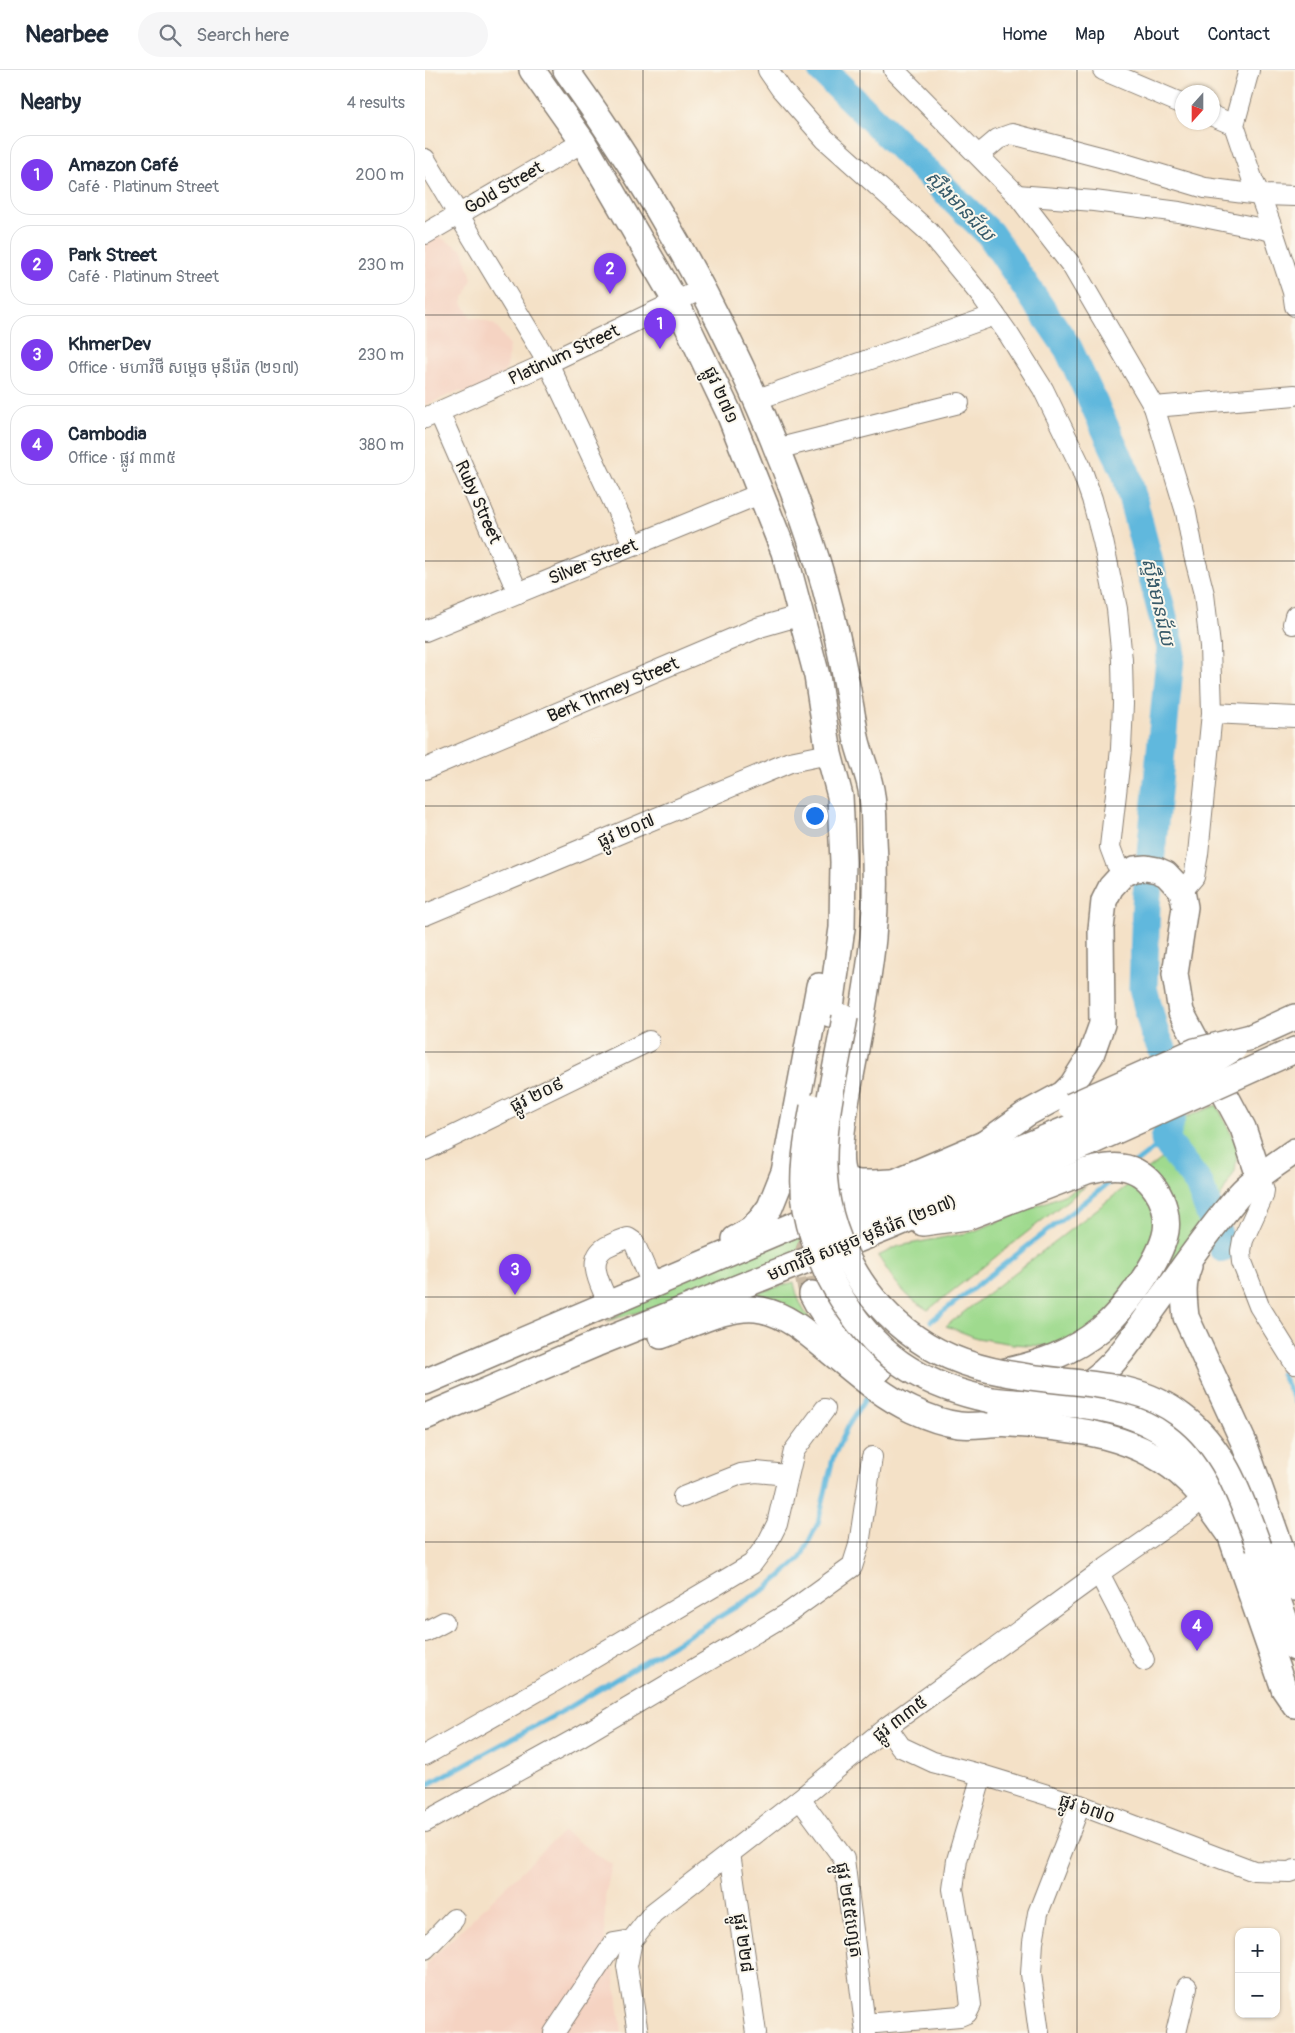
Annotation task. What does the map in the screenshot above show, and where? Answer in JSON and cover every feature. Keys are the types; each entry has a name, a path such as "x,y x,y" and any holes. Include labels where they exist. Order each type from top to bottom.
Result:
{"main road":[{"name":"ផ្លូវ ២៧១","path":"532,70 583,142 676,302 728,411 784,552 817,676 829,754"},
{"name":"ផ្លូវ ២៧១","path":"566,70 608,128 684,256 755,400 776,449 811,542 845,670 859,750"},
{"path":"859,750 857,796 859,861 858,931 807,1139 804,1169 806,1209 821,1258 837,1291 848,1308 892,1356 916,1373 947,1388 1005,1409 1123,1440 1149,1451 1188,1481 1232,1538"},
{"path":"859,750 872,794 875,902 870,964 845,1113 841,1158 844,1175 849,1181 856,1183 891,1182"},
{"path":"829,754 840,796 843,862 838,1015 824,1166 828,1203 833,1225 844,1253 869,1293 882,1309 916,1338 946,1355 999,1372 1114,1386 1143,1394 1181,1414 1194,1425 1211,1443 1237,1488 1295,1648"},
{"path":"713,1258 730,1243 751,1230 762,1218 770,1207 784,1172 813,1022 824,953 828,894 826,797 829,754"},
{"path":"985,1144 1026,1114 1063,1094 1072,1085 1091,1055 1101,1024 1101,929 1104,901 1111,888 1124,874 1135,869 1157,870 1175,881 1182,890 1185,907 1175,974 1181,1012 1243,1128 1259,1176"},
{"path":"853,1218 1080,1124 1203,1067 1251,1037 1295,1017"},
{"name":"មហាវិថី សម្តេច មុនីរ៉េត (២១៧)","path":"425,1382 891,1182 985,1144 1080,1124 1264,1064 1295,1050"},
{"name":"មហាវិថី សម្តេច មុនីរ៉េត (២១៧)","path":"425,1417 596,1344 890,1227 1080,1124"},
{"path":"596,1344 654,1338 723,1313 747,1308 762,1310 798,1326 872,1385 912,1410 931,1419 960,1425 1005,1409 1064,1394 1083,1387 1099,1377 1116,1359 1239,1194 1259,1176 1295,1151"},
{"path":"890,1227 967,1217 1104,1167 1121,1167 1138,1172 1150,1182 1159,1194 1167,1219 1165,1233 1159,1252 1146,1275 1126,1303 1101,1329 1069,1351 1030,1366 999,1372"},
{"path":"1197,1249 1185,1277 1183,1294 1187,1317 1244,1443 1295,1588"},
{"path":"813,1294 819,1307 838,1332 858,1352 898,1384 925,1398 961,1412 1079,1405 1123,1413 1162,1431 1179,1444 1209,1480 1232,1538 1284,1689 1295,1705"}],"street":[{"path":"767,70 825,139 929,232 995,315 1043,389 1080,464 1103,541 1117,609 1122,660 1123,704 1121,749 1110,846 1116,863 1124,874"},
{"path":"894,70 1017,195 1072,266 1154,407 1186,512 1204,594 1209,646 1212,713 1196,862 1193,877 1182,890"},
{"path":"1103,70 1175,101"},
{"path":"1249,70 1233,125 1273,231 1293,292 1295,306"},
{"path":"1220,119 1233,125"},
{"path":"979,155 998,139 1012,134 1119,162 1205,188 1260,195 1295,196"},
{"name":"Gold Street","path":"425,234 583,142"},
{"path":"425,159 460,214 548,363 634,546"},
{"path":"1017,195 1094,201 1179,212 1273,231"},
{"name":"Platinum Street","path":"432,415 548,363 702,290"},
{"path":"755,400 995,315"},
{"path":"1154,407 1295,395"},
{"path":"776,449 959,403"},
{"name":"Ruby Street","path":"432,415 519,593"},
{"name":"Silver Street","path":"425,631 762,493"},
{"name":"Berk Thmey Street","path":"425,769 761,627 802,615"},
{"path":"1212,713 1295,717"},
{"name":"ផ្លូវ ២០៧","path":"425,915 790,762 829,754"},
{"name":"ផ្លូវ ២០៩","path":"425,1150 649,1041"},
{"path":"1259,1176 1264,1190 1263,1196 1243,1240 1242,1262 1259,1306 1295,1364"},
{"path":"608,1303 595,1266 595,1258 600,1251 620,1240 628,1238 634,1242 652,1284"},
{"path":"425,1755 550,1684 752,1564 767,1544 777,1524 787,1474 794,1451 825,1410"},
{"path":"425,1822 581,1736 727,1650 787,1614 852,1567 859,1545 872,1457"},
{"path":"683,1497 741,1474 756,1472 787,1474"},
{"name":"ផ្លូវ ៣៣៥","path":"638,2033 627,1966 632,1940 653,1913 800,1799 887,1727 1187,1512 1203,1498"},
{"path":"1099,1574 1144,1660"},
{"path":"425,1632 444,1622"},
{"name":"ផ្លូវ ៦៧០","path":"887,1727 901,1747 933,1762 1080,1805 1254,1871 1289,1872 1295,1870"},
{"path":"866,2028 960,2016 967,2013 971,2005 965,1954 953,1889 957,1860 982,1775"},
{"name":"ផ្លូវ ២៥៥ហ្សេត","path":"800,1799 844,1859 866,2028"},
{"path":"1039,2033 1031,1974 1033,1942 1038,1914 1080,1805"},
{"name":"ផ្លូវ ២២៨","path":"729,1854 756,2033"},
{"path":"425,1949 454,1919"},
{"path":"554,2033 614,1943 632,1940"},
{"path":"1176,2033 1187,1988"}],"shaded area":[{"path":"439,237 463,250 472,279 462,302 471,318 477,318 495,325 509,344 507,368 493,387 470,395 459,391 425,405 425,238"},
{"path":"563,1831 612,1865 605,1897 605,1961 614,1971 622,2033 425,2033 425,1965"}],"green space":[{"path":"1217,1105 1238,1148 1235,1171 1218,1201 1209,1178 1177,1136 1181,1119"},
{"path":"1168,1154 1195,1194 1205,1218 1119,1336 1104,1350 1013,1344 977,1338 946,1326"},
{"path":"1086,1186 928,1310 905,1293 878,1256 899,1246 972,1232"},
{"path":"805,1227 797,1256 678,1301 607,1321 672,1285"},
{"path":"794,1282 801,1304 813,1323 730,1301"}],"waterway":[{"name":"ស្ទឹងមានជ័យ","path":"822,70 990,234 1068,348 1126,473 1171,648 1146,905 1143,988 1154,1031 1179,1087 1165,1140 1199,1184 1223,1248"},
{"path":"1135,1163 1165,1140"},
{"path":"931,1321 1118,1176"},
{"name":"ស្ទឹងមានជ័យ","path":"1281,1374 1295,1401"},
{"path":"425,1786 570,1707 767,1588 800,1559 818,1523 833,1458 848,1426 868,1395"}],"tunnel":[{"path":"812,1242 806,1261 808,1281 812,1294"}],"place":[{"name":"Park Street","path":"610,294"},
{"name":"Amazon Café","path":"660,349"},
{"name":"KhmerDev","path":"515,1295"},
{"name":"Cambodia","path":"1197,1651"}]}
